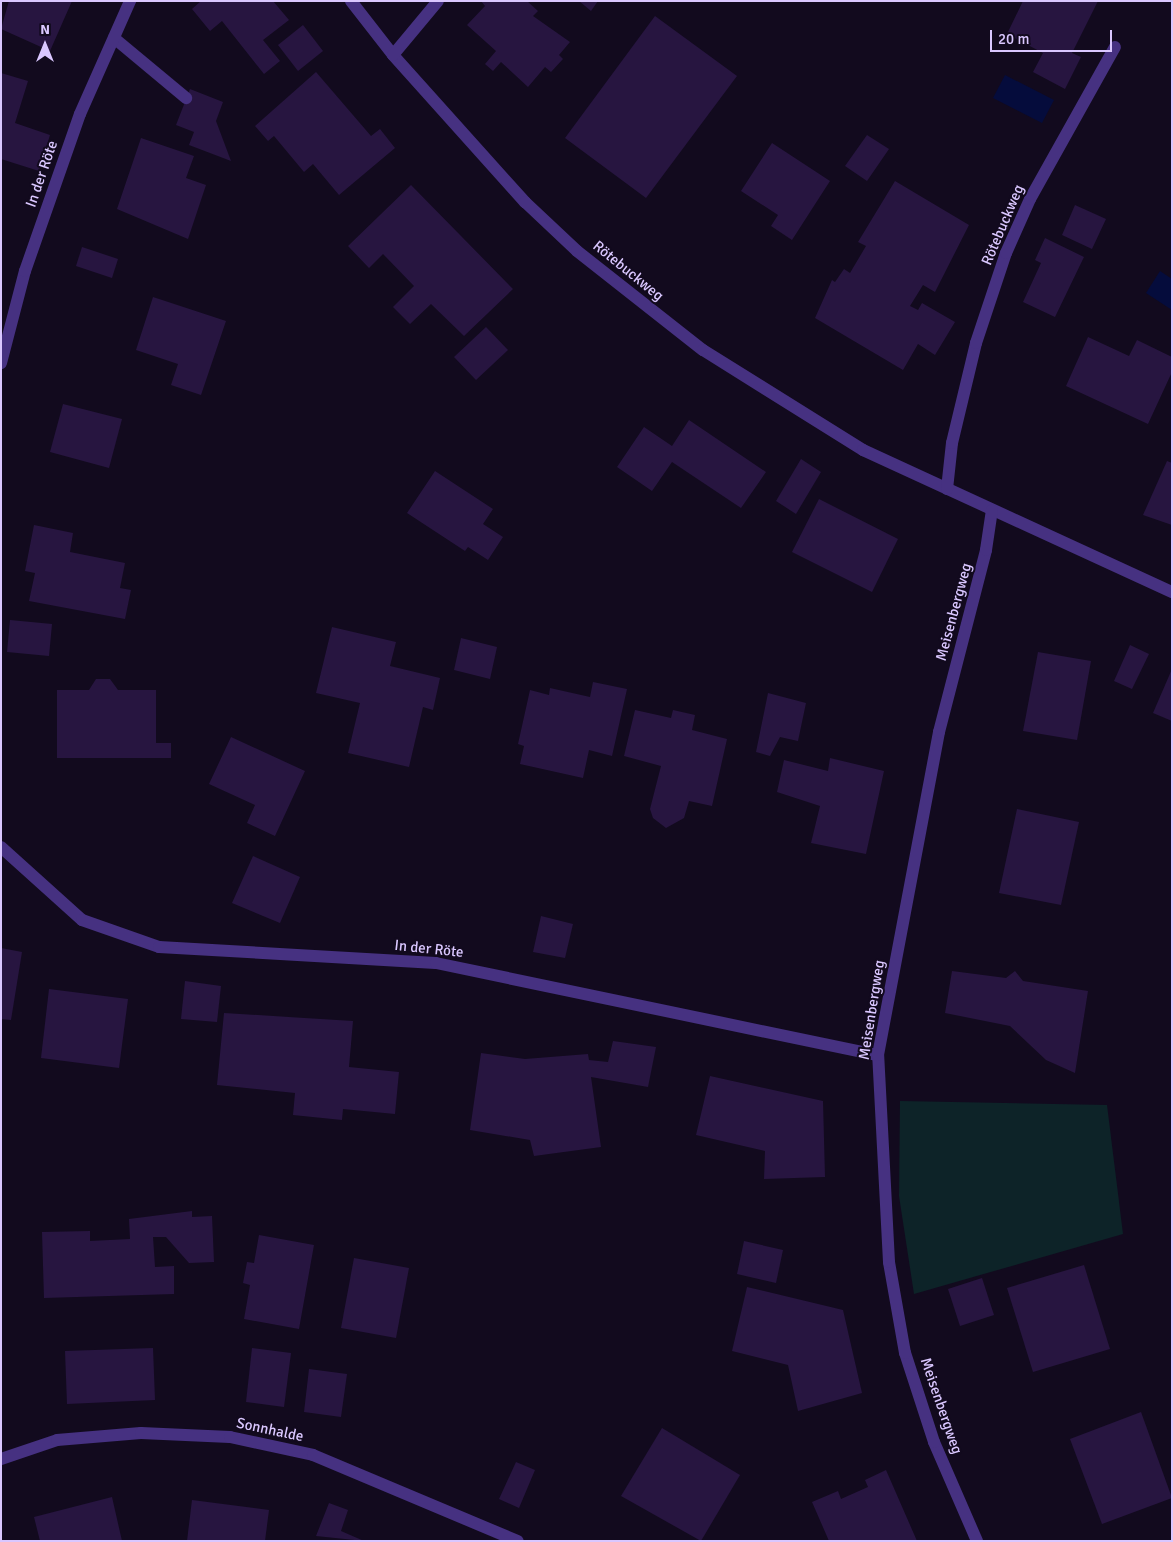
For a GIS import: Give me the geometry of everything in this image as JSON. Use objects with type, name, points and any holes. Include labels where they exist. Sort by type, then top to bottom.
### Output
[{"type":"street","name":"In der Röte","points":[[1,363],[25,271],[80,114],[130,1]]},
{"type":"street","name":"Rötebuckweg","points":[[351,1],[393,55],[525,202],[677,332],[863,450],[1172,592]]},
{"type":"street","points":[[393,55],[438,1]]},
{"type":"street","points":[[114,38],[186,98]]},
{"type":"street","name":"Rötebuckweg","points":[[947,489],[956,425],[1006,253],[1030,199],[1115,46]]},
{"type":"street","name":"Meisenbergweg","points":[[977,1541],[934,1442],[905,1353],[889,1262],[878,1055],[939,732],[986,550],[992,510]]},
{"type":"street","name":"In der Röte","points":[[1,847],[82,920],[159,948],[436,963],[878,1055]]},
{"type":"street","name":"Sonnhalde","points":[[1,1459],[57,1440],[141,1433],[230,1437],[313,1455],[518,1541]]},
{"type":"green space","points":[[900,1101],[1107,1105],[1123,1234],[914,1294],[899,1196]]},
{"type":"shaded area","points":[[1005,75],[1054,100],[1042,123],[993,98]]},
{"type":"shaded area","points":[[1160,271],[1172,279],[1172,310],[1146,293]]},
{"type":"building","points":[[9,1],[72,1],[50,51],[1,29]]},
{"type":"building","points":[[201,1],[273,1],[289,20],[263,40],[280,61],[264,74],[222,21],[210,31],[192,9]]},
{"type":"building","points":[[481,1],[527,1],[538,11],[533,16],[570,42],[559,55],[563,59],[551,72],[545,67],[528,87],[501,62],[493,71],[485,64],[496,51],[467,25],[485,6]]},
{"type":"building","points":[[579,1],[598,1],[591,11]]},
{"type":"building","points":[[1023,1],[1098,1],[1072,53],[1081,57],[1065,89],[1033,72],[1043,53],[1007,34]]},
{"type":"building","points":[[655,16],[737,76],[646,198],[565,138]]},
{"type":"building","points":[[303,25],[323,51],[298,71],[278,45]]},
{"type":"building","points":[[316,72],[371,136],[380,129],[395,148],[339,195],[313,164],[304,172],[274,136],[268,141],[255,126]]},
{"type":"building","points":[[1,73],[28,81],[15,123],[50,135],[39,171],[1,159]]},
{"type":"building","points":[[190,89],[223,102],[216,121],[231,161],[189,145],[194,132],[176,125]]},
{"type":"building","points":[[867,135],[889,149],[867,181],[845,166]]},
{"type":"building","points":[[141,138],[194,156],[186,178],[206,185],[188,239],[117,209]]},
{"type":"building","points":[[772,143],[830,181],[792,240],[771,226],[778,215],[741,191]]},
{"type":"building","points":[[895,181],[969,225],[935,292],[923,285],[910,306],[918,310],[922,303],[955,322],[935,355],[918,344],[903,370],[815,318],[832,280],[835,282],[844,269],[850,273],[866,246],[858,242]]},
{"type":"building","points":[[411,185],[513,289],[464,336],[431,304],[410,324],[393,307],[414,286],[383,254],[369,268],[348,246]]},
{"type":"building","points":[[1075,205],[1106,219],[1092,249],[1062,235]]},
{"type":"building","points":[[1045,238],[1084,257],[1055,317],[1023,302],[1041,263],[1035,260]]},
{"type":"building","points":[[82,247],[118,259],[112,278],[76,266]]},
{"type":"building","points":[[153,297],[226,321],[201,395],[171,385],[178,364],[136,350]]},
{"type":"building","points":[[486,327],[508,350],[476,380],[454,357]]},
{"type":"building","points":[[1088,337],[1129,356],[1137,340],[1172,357],[1172,372],[1148,424],[1066,386]]},
{"type":"building","points":[[63,404],[122,419],[109,468],[50,452]]},
{"type":"building","points":[[689,420],[766,472],[741,508],[672,462],[652,491],[617,467],[644,427],[672,446]]},
{"type":"building","points":[[801,459],[821,472],[796,514],[776,501]]},
{"type":"building","points":[[1167,461],[1172,463],[1172,525],[1143,515]]},
{"type":"building","points":[[435,471],[493,509],[483,524],[503,537],[488,560],[468,547],[465,551],[407,513]]},
{"type":"building","points":[[819,499],[898,539],[872,592],[792,552]]},
{"type":"building","points":[[34,525],[73,533],[70,552],[125,563],[120,588],[131,590],[125,619],[29,601],[35,573],[25,571]]},
{"type":"building","points":[[10,620],[52,624],[49,656],[7,652]]},
{"type":"building","points":[[332,627],[396,642],[390,666],[440,678],[433,710],[423,707],[409,767],[348,753],[360,703],[316,693]]},
{"type":"building","points":[[461,638],[497,647],[490,679],[454,670]]},
{"type":"building","points":[[1130,645],[1149,654],[1132,689],[1114,681]]},
{"type":"building","points":[[1038,652],[1091,661],[1077,740],[1023,731]]},
{"type":"building","points":[[1172,669],[1172,721],[1153,713]]},
{"type":"building","points":[[96,679],[110,679],[118,690],[156,690],[156,743],[171,743],[171,758],[57,758],[57,690],[89,690]]},
{"type":"building","points":[[593,682],[627,689],[612,756],[589,750],[583,778],[520,764],[524,746],[518,744],[530,690],[549,695],[550,688],[590,697]]},
{"type":"building","points":[[768,693],[806,703],[798,741],[780,737],[770,756],[756,752]]},
{"type":"building","points":[[635,710],[671,718],[673,710],[695,715],[692,730],[727,739],[712,806],[689,801],[684,818],[666,828],[653,818],[650,809],[661,766],[624,756]]},
{"type":"building","points":[[231,737],[305,771],[275,836],[247,823],[255,805],[209,784]]},
{"type":"building","points":[[830,758],[884,771],[866,854],[811,843],[820,806],[777,792],[784,760],[828,771]]},
{"type":"building","points":[[1017,809],[1079,822],[1061,905],[999,893]]},
{"type":"building","points":[[253,856],[300,877],[280,923],[232,903]]},
{"type":"building","points":[[541,916],[573,924],[565,958],[533,952]]},
{"type":"building","points":[[1,948],[22,952],[11,1020],[1,1019]]},
{"type":"building","points":[[952,971],[1006,978],[1015,971],[1023,981],[1088,991],[1075,1073],[1046,1060],[1010,1026],[945,1013]]},
{"type":"building","points":[[185,981],[221,986],[217,1022],[181,1019]]},
{"type":"building","points":[[49,989],[128,999],[119,1068],[41,1058]]},
{"type":"building","points":[[224,1013],[353,1021],[349,1067],[399,1072],[395,1114],[343,1109],[342,1120],[293,1115],[295,1093],[217,1085]]},
{"type":"building","points":[[613,1041],[656,1047],[648,1087],[591,1077],[601,1147],[534,1156],[530,1140],[470,1130],[481,1053],[525,1059],[588,1054],[589,1060],[608,1062]]},
{"type":"building","points":[[710,1076],[823,1101],[825,1177],[764,1179],[765,1151],[696,1135]]},
{"type":"building","points":[[192,1211],[192,1217],[212,1216],[214,1262],[189,1263],[166,1237],[153,1237],[155,1267],[174,1266],[174,1294],[44,1298],[42,1232],[90,1231],[90,1241],[130,1239],[129,1219]]},
{"type":"building","points":[[259,1235],[314,1245],[299,1329],[244,1319],[250,1285],[243,1283],[247,1262],[254,1263]]},
{"type":"building","points":[[744,1241],[783,1250],[776,1283],[737,1274]]},
{"type":"building","points":[[354,1258],[409,1268],[396,1338],[341,1328]]},
{"type":"building","points":[[1084,1265],[1110,1349],[1033,1372],[1007,1288]]},
{"type":"building","points":[[982,1278],[994,1315],[960,1326],[948,1289]]},
{"type":"building","points":[[747,1287],[843,1310],[862,1393],[798,1411],[788,1365],[732,1351]]},
{"type":"building","points":[[153,1348],[155,1400],[67,1404],[65,1351]]},
{"type":"building","points":[[252,1348],[291,1353],[284,1407],[246,1402]]},
{"type":"building","points":[[309,1369],[347,1374],[341,1417],[304,1412]]},
{"type":"building","points":[[1141,1412],[1172,1498],[1102,1524],[1070,1439]]},
{"type":"building","points":[[662,1428],[740,1475],[701,1541],[621,1496]]},
{"type":"building","points":[[516,1462],[535,1470],[519,1508],[499,1499]]},
{"type":"building","points":[[886,1470],[917,1541],[829,1541],[812,1502],[838,1491],[841,1499],[868,1487],[865,1480]]},
{"type":"building","points":[[112,1497],[122,1541],[40,1541],[34,1517]]},
{"type":"building","points":[[192,1500],[269,1510],[265,1541],[187,1541]]},
{"type":"building","points":[[329,1503],[348,1510],[341,1531],[364,1541],[316,1536]]}]
